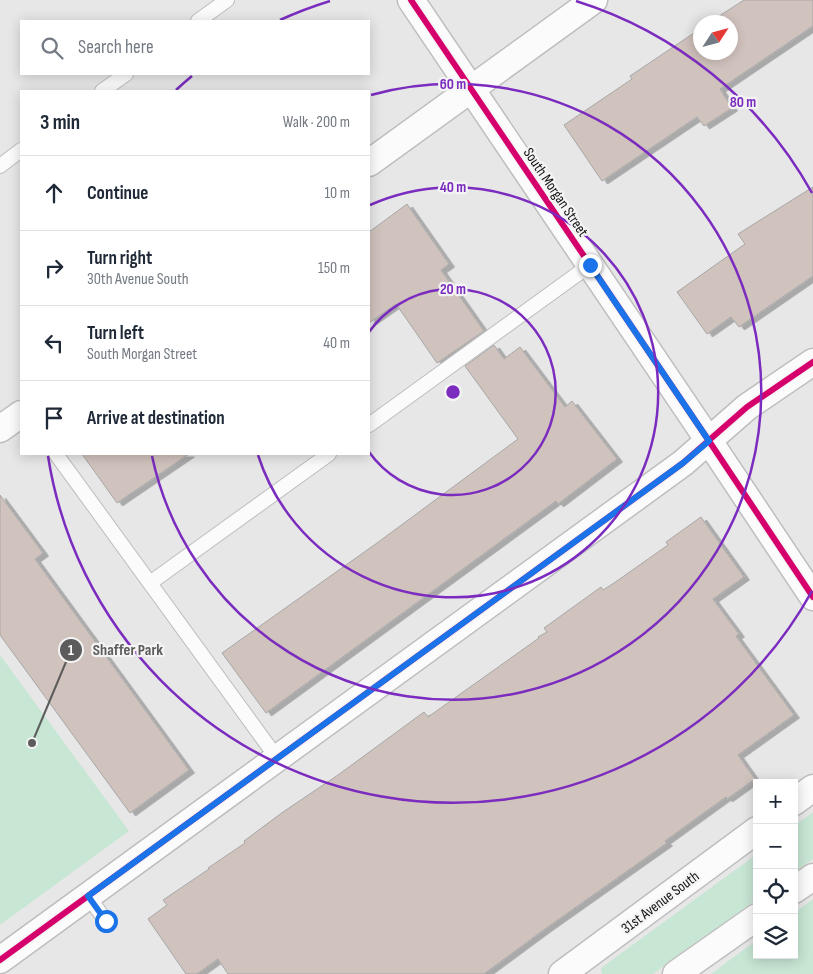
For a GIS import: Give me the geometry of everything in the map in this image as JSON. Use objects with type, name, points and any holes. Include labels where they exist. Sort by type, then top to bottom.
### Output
[{"type":"street","name":"South Morgan Street","points":[[411,0],[813,597]]},
{"type":"street","points":[[370,162],[594,0]]},
{"type":"street","points":[[0,960],[675,469],[747,407],[813,362]]},
{"type":"street","points":[[0,429],[20,415]]},
{"type":"street","points":[[798,799],[813,788]]},
{"type":"street","name":"31st Avenue South","points":[[570,972],[753,833]]},
{"type":"street","points":[[798,887],[813,877]]},
{"type":"street","points":[[676,974],[753,920]]},
{"type":"lane","points":[[199,20],[227,0]]},
{"type":"lane","points":[[103,90],[125,75]]},
{"type":"lane","points":[[0,166],[20,151]]},
{"type":"lane","points":[[370,424],[590,265]]},
{"type":"lane","points":[[57,455],[277,758]]},
{"type":"lane","points":[[150,583],[328,455]]},
{"type":"lane","points":[[88,896],[106,921]]},
{"type":"green space","points":[[0,655],[129,831],[0,925]]},
{"type":"green space","points":[[813,812],[813,859],[798,869],[798,824]]},
{"type":"green space","points":[[753,857],[753,902],[653,974],[602,974],[601,968]]},
{"type":"green space","points":[[813,899],[813,974],[711,974],[753,943],[753,959],[798,959],[798,910]]},
{"type":"building","points":[[744,0],[813,0],[813,26],[720,89],[732,108],[704,126],[697,117],[602,181],[564,125],[632,79],[630,76],[693,34],[693,60],[738,60],[738,15],[721,15]]},
{"type":"building","points":[[813,187],[813,276],[739,327],[731,317],[707,334],[677,292],[745,244],[738,234]]},
{"type":"building","points":[[407,204],[449,264],[441,270],[484,331],[437,363],[396,304],[370,322],[370,231]]},
{"type":"building","points":[[494,345],[504,359],[520,347],[565,407],[572,401],[617,459],[558,504],[556,501],[266,713],[222,653],[377,543],[518,439],[465,366]]},
{"type":"building","points":[[83,455],[188,455],[117,503]]},
{"type":"building","points":[[0,495],[43,553],[35,559],[189,770],[130,813],[0,635]]},
{"type":"building","points":[[701,517],[744,577],[713,599],[739,634],[736,636],[794,715],[738,755],[755,779],[727,799],[726,797],[665,841],[667,843],[484,974],[228,974],[218,959],[197,974],[186,974],[148,919],[167,905],[163,900],[209,869],[283,812],[338,775],[424,712],[428,717],[539,638],[547,632],[544,628],[601,587],[603,590],[668,545],[666,542]]},
{"type":"cycle path","points":[[411,0],[813,597]]},
{"type":"cycle path","points":[[0,960],[683,463],[747,407],[813,362]]},
{"type":"place","name":"Shaffer Park","points":[[32,743]]},
{"type":"route","points":[[106,921],[88,896],[683,463],[709,441],[590,265]]}]
